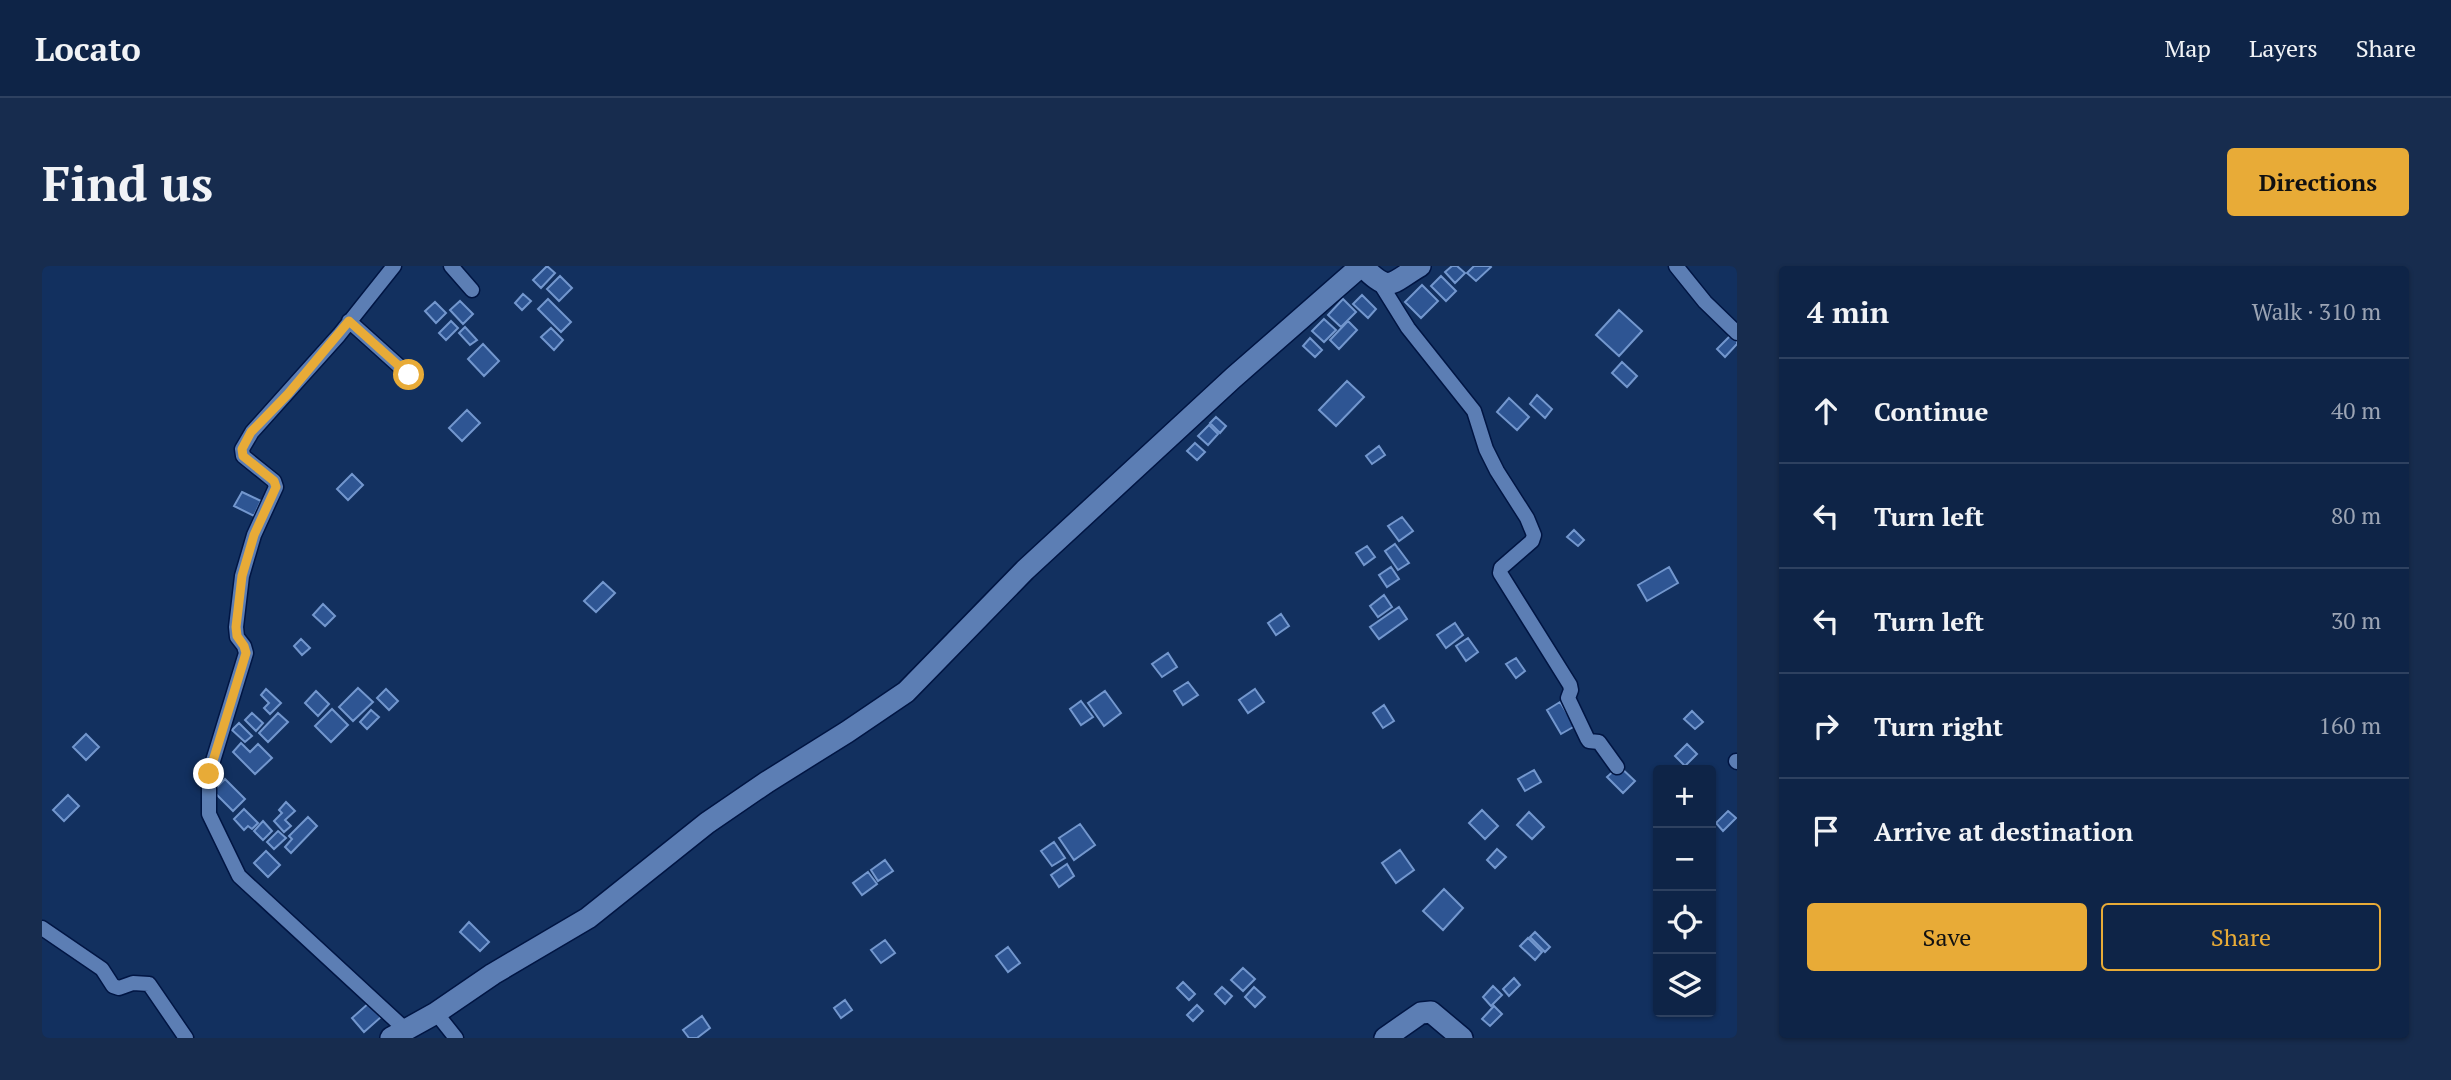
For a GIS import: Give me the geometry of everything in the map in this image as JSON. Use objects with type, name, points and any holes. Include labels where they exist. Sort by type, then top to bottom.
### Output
[{"type":"street","points":[[394,266],[288,394],[251,432],[242,449],[243,456],[274,481],[276,487],[254,535],[242,576],[236,627],[237,636],[246,653],[209,774],[209,814],[239,876],[398,1034],[588,918],[707,822],[906,692],[1025,570],[1233,378],[1362,266],[1380,283],[1408,328],[1474,411],[1486,449],[1535,535],[1532,541],[1501,568],[1500,573],[1570,685],[1567,698],[1587,738],[1589,741],[1598,742],[1616,767]]},
{"type":"street","points":[[451,266],[472,290]]},
{"type":"street","points":[[1380,283],[1391,284],[1420,266]]},
{"type":"street","points":[[1676,266],[1705,302],[1737,334]]},
{"type":"street","points":[[349,321],[409,375]]},
{"type":"street","points":[[42,928],[102,969],[113,986],[119,988],[133,983],[149,984],[186,1038]]},
{"type":"street","points":[[1385,1038],[1421,1013],[1431,1012],[1462,1038]]},
{"type":"street","points":[[436,1013],[456,1038]]},
{"type":"building","points":[[547,266],[555,273],[541,288],[533,280]]},
{"type":"building","points":[[1452,266],[1457,266],[1465,273],[1455,283],[1445,272]]},
{"type":"building","points":[[1474,266],[1491,267],[1476,281],[1467,273]]},
{"type":"building","points":[[560,276],[572,288],[559,301],[547,289]]},
{"type":"building","points":[[1441,276],[1456,291],[1446,301],[1431,286]]},
{"type":"building","points":[[1422,285],[1438,301],[1421,318],[1405,302]]},
{"type":"building","points":[[523,294],[531,301],[522,310],[515,303]]},
{"type":"building","points":[[1362,295],[1376,309],[1368,318],[1353,304]]},
{"type":"building","points":[[548,299],[571,322],[561,332],[538,309]]},
{"type":"building","points":[[1343,299],[1356,312],[1341,327],[1328,315]]},
{"type":"building","points":[[460,301],[473,314],[463,324],[450,310]]},
{"type":"building","points":[[435,302],[446,313],[436,323],[425,311]]},
{"type":"building","points":[[1619,310],[1642,331],[1619,356],[1596,335]]},
{"type":"building","points":[[1324,319],[1336,330],[1324,342],[1312,331]]},
{"type":"building","points":[[451,321],[458,328],[446,340],[439,333]]},
{"type":"building","points":[[1348,321],[1357,330],[1339,349],[1330,340]]},
{"type":"building","points":[[465,327],[477,340],[470,345],[459,333]]},
{"type":"building","points":[[551,328],[563,340],[554,350],[541,337]]},
{"type":"building","points":[[1732,334],[1737,339],[1737,344],[1725,357],[1717,349]]},
{"type":"building","points":[[1310,338],[1322,350],[1315,357],[1303,346]]},
{"type":"building","points":[[483,344],[499,361],[484,376],[468,359]]},
{"type":"building","points":[[1622,362],[1637,376],[1627,387],[1612,373]]},
{"type":"building","points":[[1347,381],[1364,397],[1336,426],[1319,410]]},
{"type":"building","points":[[1537,395],[1552,409],[1545,418],[1530,404]]},
{"type":"building","points":[[1509,398],[1529,417],[1517,430],[1497,412]]},
{"type":"building","points":[[467,410],[480,423],[462,441],[449,428]]},
{"type":"building","points":[[1216,417],[1226,426],[1220,433],[1210,423]]},
{"type":"building","points":[[1209,425],[1218,434],[1208,445],[1198,436]]},
{"type":"building","points":[[1195,443],[1205,452],[1197,460],[1187,451]]},
{"type":"building","points":[[1379,446],[1385,455],[1372,464],[1366,456]]},
{"type":"building","points":[[352,474],[363,485],[348,500],[337,489]]},
{"type":"building","points":[[242,492],[261,501],[254,516],[234,506]]},
{"type":"building","points":[[1402,517],[1413,531],[1399,541],[1388,526]]},
{"type":"building","points":[[1574,530],[1584,540],[1578,546],[1567,537]]},
{"type":"building","points":[[1395,544],[1409,563],[1398,570],[1385,551]]},
{"type":"building","points":[[1367,546],[1375,557],[1364,565],[1356,553]]},
{"type":"building","points":[[1391,567],[1399,579],[1387,587],[1379,575]]},
{"type":"building","points":[[1669,567],[1678,583],[1647,601],[1638,585]]},
{"type":"building","points":[[603,582],[615,593],[596,612],[584,601]]},
{"type":"building","points":[[1384,595],[1392,607],[1378,617],[1370,606]]},
{"type":"building","points":[[323,604],[335,616],[325,626],[313,615]]},
{"type":"building","points":[[1399,607],[1407,619],[1379,639],[1370,627]]},
{"type":"building","points":[[1281,614],[1289,626],[1276,635],[1268,623]]},
{"type":"building","points":[[1455,623],[1463,635],[1446,648],[1437,635]]},
{"type":"building","points":[[1468,638],[1478,652],[1466,661],[1456,646]]},
{"type":"building","points":[[301,639],[310,648],[302,655],[294,646]]},
{"type":"building","points":[[1168,653],[1177,667],[1162,677],[1152,664]]},
{"type":"building","points":[[1516,658],[1525,671],[1516,678],[1506,664]]},
{"type":"building","points":[[1188,682],[1198,695],[1183,705],[1174,691]]},
{"type":"building","points":[[358,688],[373,702],[353,721],[339,707]]},
{"type":"building","points":[[266,689],[281,703],[270,714],[264,708],[269,703],[261,695]]},
{"type":"building","points":[[386,689],[398,701],[389,710],[377,698]]},
{"type":"building","points":[[1255,689],[1264,702],[1248,713],[1239,700]]},
{"type":"building","points":[[316,691],[329,704],[318,716],[305,703]]},
{"type":"building","points":[[1105,691],[1121,713],[1104,726],[1088,703]]},
{"type":"building","points":[[1081,701],[1093,717],[1081,725],[1070,709]]},
{"type":"building","points":[[1560,702],[1575,726],[1561,734],[1547,710]]},
{"type":"building","points":[[1384,705],[1394,721],[1383,728],[1373,713]]},
{"type":"building","points":[[332,709],[348,725],[331,742],[315,726]]},
{"type":"building","points":[[371,710],[379,717],[367,729],[360,722]]},
{"type":"building","points":[[1692,711],[1703,722],[1695,729],[1684,719]]},
{"type":"building","points":[[252,713],[263,723],[256,731],[245,720]]},
{"type":"building","points":[[278,713],[288,722],[268,742],[259,733]]},
{"type":"building","points":[[239,723],[252,736],[245,742],[232,730]]},
{"type":"building","points":[[86,734],[99,747],[86,760],[73,747]]},
{"type":"building","points":[[241,743],[250,752],[258,744],[272,758],[255,774],[233,752]]},
{"type":"building","points":[[1687,744],[1697,754],[1686,765],[1675,756]]},
{"type":"building","points":[[1619,766],[1635,781],[1623,793],[1607,777]]},
{"type":"building","points":[[1534,770],[1541,782],[1525,791],[1518,779]]},
{"type":"building","points":[[225,779],[245,799],[233,811],[213,791]]},
{"type":"building","points":[[68,795],[79,806],[64,821],[53,810]]},
{"type":"building","points":[[286,802],[295,811],[285,820],[291,826],[284,832],[274,821],[282,813],[279,810]]},
{"type":"building","points":[[244,809],[258,823],[252,829],[248,826],[244,830],[234,819]]},
{"type":"building","points":[[1482,810],[1498,826],[1485,839],[1469,823]]},
{"type":"building","points":[[1728,811],[1736,818],[1723,831],[1716,823]]},
{"type":"building","points":[[1529,812],[1544,827],[1532,839],[1517,825]]},
{"type":"building","points":[[308,817],[317,826],[291,853],[285,847],[292,839],[289,836]]},
{"type":"building","points":[[263,821],[272,831],[263,840],[254,831]]},
{"type":"building","points":[[1080,824],[1095,845],[1074,860],[1059,838]]},
{"type":"building","points":[[278,831],[286,838],[274,849],[267,842]]},
{"type":"building","points":[[1054,842],[1065,858],[1052,866],[1041,851]]},
{"type":"building","points":[[1497,849],[1506,857],[1495,868],[1487,860]]},
{"type":"building","points":[[1400,850],[1414,870],[1396,883],[1382,863]]},
{"type":"building","points":[[266,851],[280,865],[268,877],[254,863]]},
{"type":"building","points":[[885,860],[893,871],[878,881],[871,870]]},
{"type":"building","points":[[1067,864],[1074,876],[1059,887],[1051,875]]},
{"type":"building","points":[[868,872],[877,884],[862,895],[853,883]]},
{"type":"building","points":[[1444,889],[1463,908],[1443,930],[1423,911]]},
{"type":"building","points":[[469,922],[489,942],[480,951],[460,932]]},
{"type":"building","points":[[1535,932],[1550,947],[1545,952],[1530,937]]},
{"type":"building","points":[[1528,938],[1542,952],[1535,960],[1520,946]]},
{"type":"building","points":[[885,940],[895,953],[881,963],[871,950]]},
{"type":"building","points":[[1008,947],[1020,963],[1008,972],[996,956]]},
{"type":"building","points":[[1243,968],[1255,979],[1243,991],[1231,980]]},
{"type":"building","points":[[1514,978],[1520,985],[1509,996],[1503,989]]},
{"type":"building","points":[[1183,982],[1195,994],[1189,1000],[1177,988]]},
{"type":"building","points":[[1493,986],[1502,995],[1491,1006],[1483,997]]},
{"type":"building","points":[[1222,987],[1232,996],[1225,1004],[1215,994]]},
{"type":"building","points":[[1254,987],[1265,997],[1255,1007],[1245,997]]},
{"type":"building","points":[[845,1000],[852,1010],[841,1018],[834,1008]]},
{"type":"building","points":[[369,1003],[381,1017],[364,1032],[352,1018]]},
{"type":"building","points":[[1197,1005],[1203,1011],[1193,1021],[1187,1015]]},
{"type":"building","points":[[1494,1006],[1502,1014],[1490,1026],[1482,1019]]},
{"type":"building","points":[[702,1016],[710,1028],[697,1038],[689,1038],[683,1030]]},
{"type":"route","points":[[209,774],[246,653],[237,636],[236,627],[242,576],[254,535],[276,487],[266,473],[243,456],[244,443],[340,335],[349,321],[409,375]]}]
